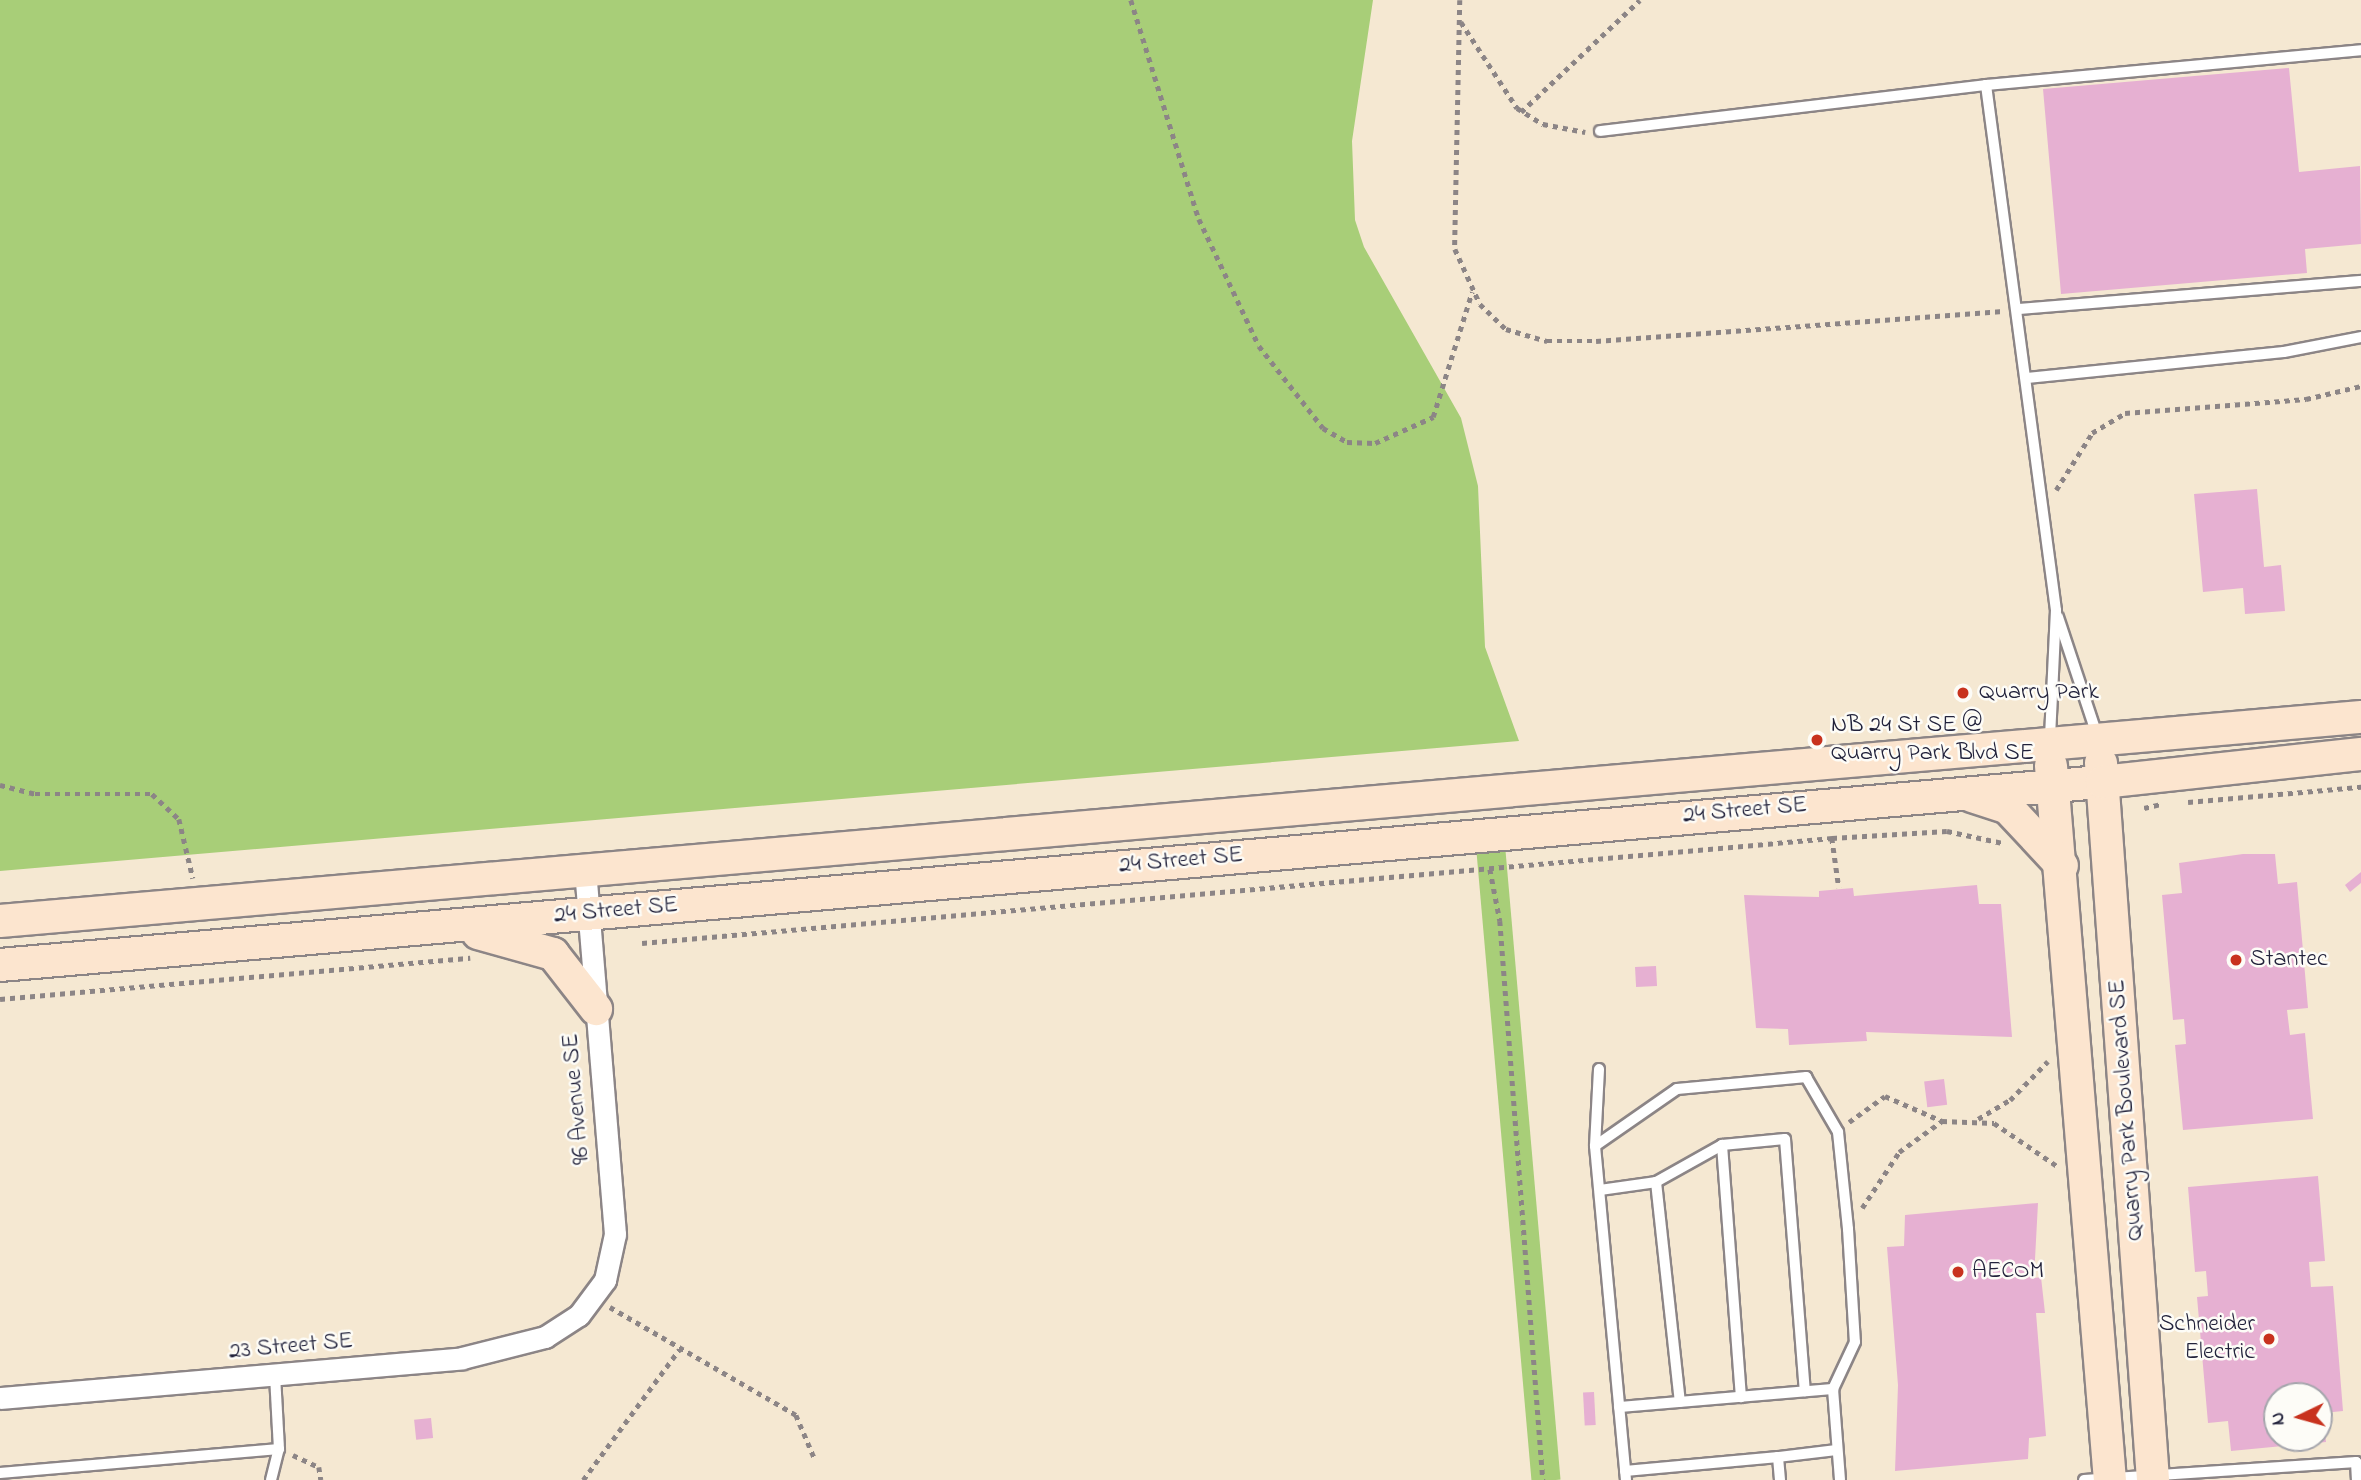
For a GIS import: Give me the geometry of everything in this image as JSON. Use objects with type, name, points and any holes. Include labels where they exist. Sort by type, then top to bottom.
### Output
[{"type":"main road","name":"24 Street SE","points":[[0,921],[584,868],[2049,746],[2361,717]]},
{"type":"main road","name":"Quarry Park Boulevard SE","points":[[2099,740],[2153,1478]]},
{"type":"main road","name":"Quarry Park Boulevard SE","points":[[2049,746],[2062,866],[2101,1479]]},
{"type":"main road","name":"24 Street SE","points":[[0,965],[2102,782],[2361,754]]},
{"type":"main road","points":[[1966,793],[2008,808],[2062,866]]},
{"type":"main road","points":[[432,927],[491,935],[553,954],[596,1009]]},
{"type":"street","name":"96 Avenue SE","points":[[579,1315],[595,1297],[612,1262],[615,1234],[584,868]]},
{"type":"street","name":"23 Street SE","points":[[0,1398],[497,1351],[545,1338],[579,1315]]},
{"type":"lane","points":[[1600,131],[1986,85],[2361,50]]},
{"type":"lane","points":[[1986,85],[2018,309],[2056,610],[2049,746]]},
{"type":"lane","points":[[2018,309],[2361,281]]},
{"type":"lane","points":[[2027,378],[2270,354],[2361,337]]},
{"type":"lane","points":[[2056,610],[2099,740]]},
{"type":"lane","points":[[1599,1069],[1595,1146],[1626,1476],[1836,1450]]},
{"type":"lane","points":[[1595,1146],[1677,1089],[1806,1077],[1838,1132],[1848,1230],[1855,1342],[1833,1389],[1840,1480]]},
{"type":"lane","points":[[1600,1190],[1656,1182],[1722,1145],[1785,1139],[1805,1391]]},
{"type":"lane","points":[[1722,1145],[1741,1397]]},
{"type":"lane","points":[[1656,1182],[1680,1402]]},
{"type":"lane","points":[[271,1480],[279,1449],[275,1374]]},
{"type":"lane","points":[[1619,1408],[1833,1389]]},
{"type":"lane","points":[[0,1473],[279,1449]]},
{"type":"lane","points":[[1778,1457],[1780,1480]]},
{"type":"lane","points":[[2101,1479],[2153,1478],[2356,1462],[2357,1480]]},
{"type":"path","points":[[1131,0],[1199,219],[1259,346],[1323,428],[1347,442],[1375,443],[1433,417],[1473,291]]},
{"type":"path","points":[[1460,0],[1452,223],[1473,291],[1495,322],[1547,341],[1806,330],[2018,309]]},
{"type":"path","points":[[1521,112],[1640,0]]},
{"type":"path","points":[[1460,20],[1521,112],[1556,128],[1600,131]]},
{"type":"path","points":[[2044,512],[2086,439],[2125,413],[2306,399],[2361,386]]},
{"type":"path","points":[[0,785],[35,794],[152,794],[179,819],[195,903]]},
{"type":"path","points":[[2179,803],[2361,786]]},
{"type":"path","points":[[2144,808],[2165,804]]},
{"type":"path","points":[[642,943],[1832,838],[1947,831],[2004,844]]},
{"type":"path","points":[[1832,838],[1839,888]]},
{"type":"path","points":[[1490,869],[1500,921],[1543,1480]]},
{"type":"path","points":[[0,999],[475,958]]},
{"type":"path","points":[[1977,1119],[2010,1100],[2048,1061]]},
{"type":"path","points":[[1838,1132],[1885,1096],[1942,1121],[1977,1119],[2010,1130],[2058,1167]]},
{"type":"path","points":[[1848,1230],[1899,1152],[1942,1121]]},
{"type":"path","points":[[595,1297],[679,1350],[796,1415],[814,1457]]},
{"type":"path","points":[[583,1480],[679,1350]]},
{"type":"path","points":[[279,1449],[319,1468],[320,1480]]},
{"type":"green space","points":[[0,0],[1373,0],[1352,141],[1355,220],[1364,247],[1461,418],[1478,486],[1485,647],[1519,741],[0,871]]},
{"type":"green space","points":[[1505,845],[1561,1480],[1531,1480],[1476,848]]},
{"type":"building","points":[[2289,68],[2299,172],[2360,166],[2361,244],[2305,249],[2307,273],[2061,294],[2043,89]]},
{"type":"building","points":[[2257,489],[2264,567],[2281,565],[2285,611],[2245,614],[2243,588],[2203,592],[2194,494]]},
{"type":"building","name":"Stantec","points":[[2243,854],[2275,854],[2278,884],[2297,882],[2308,1008],[2287,1010],[2290,1035],[2305,1033],[2313,1119],[2183,1130],[2175,1045],[2186,1044],[2184,1019],[2173,1020],[2162,895],[2182,893],[2179,863]]},
{"type":"building","points":[[2361,872],[2361,883],[2350,892],[2345,885]]},
{"type":"building","points":[[1977,885],[1979,904],[2001,904],[2012,1037],[1866,1032],[1867,1041],[1789,1045],[1788,1029],[1756,1028],[1744,895],[1819,897],[1819,891],[1853,888],[1854,896]]},
{"type":"building","points":[[1656,966],[1657,986],[1636,987],[1635,967]]},
{"type":"building","points":[[1944,1079],[1947,1105],[1927,1107],[1924,1081]]},
{"type":"building","name":"Schneider Electric","points":[[2318,1176],[2325,1261],[2309,1262],[2311,1287],[2333,1286],[2343,1411],[2333,1412],[2333,1382],[2263,1382],[2263,1448],[2231,1451],[2228,1421],[2208,1423],[2197,1297],[2208,1296],[2206,1271],[2195,1272],[2188,1187]]},
{"type":"building","points":[[2038,1203],[2034,1278],[2041,1277],[2045,1313],[2036,1313],[2046,1436],[2029,1438],[2028,1459],[1895,1471],[1898,1385],[1887,1247],[1904,1246],[1905,1215]]},
{"type":"building","points":[[1594,1392],[1596,1425],[1585,1426],[1583,1393]]},
{"type":"building","points":[[431,1418],[433,1438],[416,1440],[414,1420]]},
{"type":"place","name":"Quarry Park","points":[[1963,693]]},
{"type":"place","name":"NB 24 St SE @ Quarry Park Blvd SE","points":[[1817,740]]},
{"type":"place","name":"Stantec","points":[[2236,960]]},
{"type":"place","name":"AECOM","points":[[1958,1272]]},
{"type":"place","name":"Schneider Electric","points":[[2269,1339]]}]
